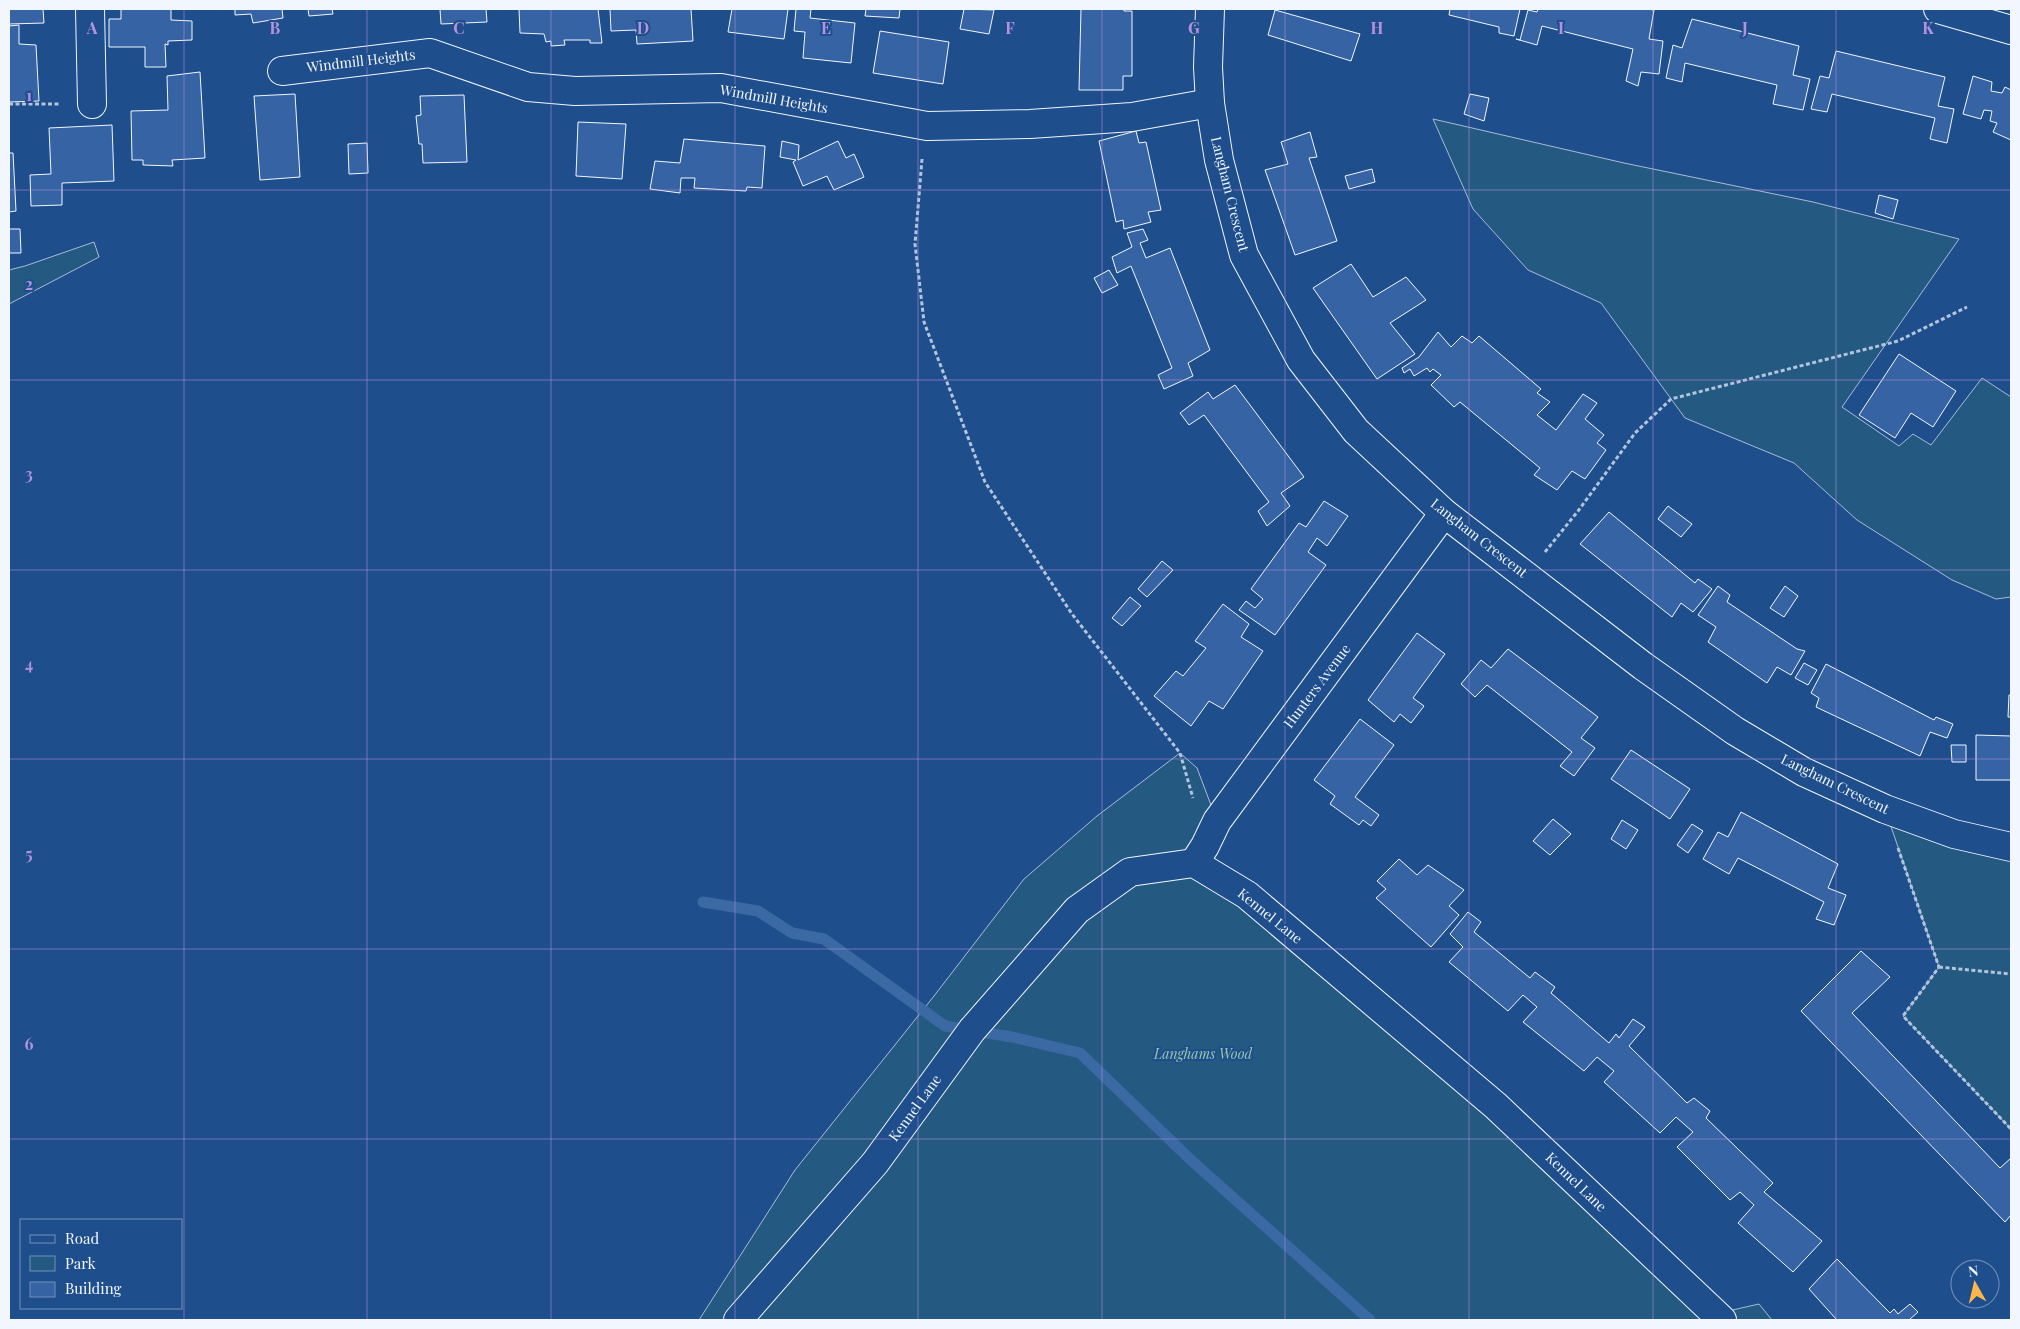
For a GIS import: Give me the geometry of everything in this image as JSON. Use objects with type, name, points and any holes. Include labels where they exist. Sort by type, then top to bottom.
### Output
[{"type":"street","points":[[90,9],[92,104]]},
{"type":"street","name":"Langham Crescent","points":[[1210,9],[1208,67],[1210,103],[1219,160],[1244,255],[1301,360],[1356,431],[1444,513],[1643,666],[1735,731],[1804,772],[1885,809],[1954,834],[2011,847]]},
{"type":"street","points":[[1938,9],[2011,30]]},
{"type":"street","name":"Windmill Heights","points":[[282,71],[430,53],[528,87],[575,92],[721,88],[926,126],[1030,124],[1132,117],[1210,103]]},
{"type":"street","name":"Hunters Avenue","points":[[1200,854],[1216,821],[1444,513]]},
{"type":"street","name":"Kennel Lane","points":[[738,1320],[874,1163],[972,1030],[1077,910],[1130,872],[1200,854],[1496,1106],[1722,1320]]},
{"type":"path","points":[[9,104],[92,104]]},
{"type":"path","points":[[926,126],[920,172],[915,244],[924,322],[985,482],[1072,614],[1180,753],[1200,854]]},
{"type":"path","points":[[1526,575],[1578,511],[1635,433],[1671,400],[1898,341],[1967,307]]},
{"type":"path","points":[[1885,809],[1939,967]]},
{"type":"path","points":[[1939,967],[2011,974]]},
{"type":"path","points":[[1939,967],[1903,1016],[2011,1127]]},
{"type":"green space","points":[[1433,119],[1624,163],[1813,202],[1959,239],[1842,407],[1899,446],[1913,434],[1931,445],[1982,378],[2011,397],[2011,597],[1996,599],[1952,580],[1857,520],[1794,463],[1685,418],[1601,303],[1528,270],[1473,209]]},
{"type":"green space","points":[[94,242],[99,257],[9,304],[9,270]]},
{"type":"green space","name":"Langhams Wood","points":[[1180,753],[1197,768],[1217,821],[1194,862],[1247,895],[1715,1314],[1759,1304],[1772,1320],[699,1320],[795,1170],[934,996],[1024,879],[1097,816]]},
{"type":"green space","points":[[1885,809],[2011,847],[2010,1128],[1903,1016],[1939,967]]},
{"type":"building","points":[[9,9],[43,9],[44,23],[9,24]]},
{"type":"building","points":[[121,9],[171,9],[171,20],[192,21],[192,40],[168,41],[168,45],[165,44],[166,67],[145,67],[145,47],[109,47],[109,19],[121,19]]},
{"type":"building","points":[[235,9],[282,9],[283,18],[253,23],[251,14],[235,15]]},
{"type":"building","points":[[308,9],[332,9],[333,14],[309,16]]},
{"type":"building","points":[[440,9],[486,9],[487,22],[441,24]]},
{"type":"building","points":[[519,9],[598,9],[602,43],[590,43],[590,40],[564,40],[565,45],[551,46],[551,41],[546,42],[544,34],[520,33]]},
{"type":"building","points":[[610,9],[691,9],[693,41],[637,44],[636,30],[611,31]]},
{"type":"building","points":[[732,9],[788,9],[784,39],[728,32]]},
{"type":"building","points":[[796,9],[811,9],[810,18],[855,23],[851,63],[803,58],[805,32],[794,31]]},
{"type":"building","points":[[866,9],[900,9],[899,18],[865,16]]},
{"type":"building","points":[[964,9],[994,10],[989,34],[960,29]]},
{"type":"building","points":[[1081,9],[1124,9],[1124,11],[1132,11],[1132,76],[1123,76],[1123,90],[1079,90]]},
{"type":"building","points":[[1450,9],[1520,9],[1514,36],[1499,33],[1499,27],[1449,15]]},
{"type":"building","points":[[1538,9],[1654,10],[1649,39],[1663,41],[1659,74],[1641,72],[1638,86],[1626,81],[1633,49],[1542,26],[1537,45],[1516,39],[1520,40],[1528,10],[1537,12]]},
{"type":"building","points":[[1275,10],[1360,34],[1351,61],[1268,35]]},
{"type":"building","points":[[1692,19],[1799,46],[1793,75],[1810,79],[1803,110],[1773,104],[1777,85],[1685,63],[1682,82],[1666,78],[1673,45],[1682,48]]},
{"type":"building","points":[[19,25],[19,44],[36,45],[39,101],[9,102],[9,26]]},
{"type":"building","points":[[880,31],[949,42],[943,84],[873,73]]},
{"type":"building","points":[[1836,51],[1945,77],[1938,106],[1954,109],[1947,143],[1930,139],[1935,118],[1832,94],[1827,112],[1811,109],[1820,76],[1829,78]]},
{"type":"building","points":[[200,72],[205,158],[172,160],[173,166],[143,165],[143,160],[132,160],[131,111],[168,110],[167,76]]},
{"type":"building","points":[[1973,76],[1992,82],[1991,91],[2002,93],[2005,87],[2011,90],[2011,140],[1993,132],[1997,123],[1990,121],[1992,111],[1984,110],[1981,119],[1963,114]]},
{"type":"building","points":[[295,94],[300,177],[260,180],[254,96]]},
{"type":"building","points":[[1470,94],[1489,98],[1484,121],[1464,114]]},
{"type":"building","points":[[464,95],[467,162],[423,163],[422,144],[419,144],[416,116],[421,115],[420,96]]},
{"type":"building","points":[[578,122],[626,124],[622,179],[576,176]]},
{"type":"building","points":[[112,125],[114,181],[62,183],[62,205],[31,206],[30,175],[51,174],[49,128]]},
{"type":"building","points":[[1136,131],[1139,143],[1146,142],[1161,210],[1148,212],[1151,222],[1124,229],[1123,220],[1116,222],[1099,141]]},
{"type":"building","points":[[1310,132],[1317,157],[1309,158],[1337,241],[1295,255],[1265,170],[1288,164],[1281,142]]},
{"type":"building","points":[[684,139],[765,146],[762,188],[747,187],[746,191],[694,188],[695,178],[681,178],[680,193],[650,189],[655,161],[680,163]]},
{"type":"building","points":[[782,141],[799,145],[798,160],[838,141],[846,158],[854,154],[864,177],[834,190],[827,176],[803,186],[793,162],[796,160],[780,157]]},
{"type":"building","points":[[367,143],[368,173],[349,174],[348,144]]},
{"type":"building","points":[[9,153],[13,153],[16,211],[9,212]]},
{"type":"building","points":[[1372,169],[1375,182],[1349,189],[1345,176]]},
{"type":"building","points":[[1879,195],[1898,200],[1893,219],[1875,213]]},
{"type":"building","points":[[9,229],[20,229],[21,253],[9,253]]},
{"type":"building","points":[[1143,229],[1148,240],[1140,243],[1146,258],[1170,248],[1210,350],[1188,363],[1193,376],[1164,389],[1158,375],[1172,368],[1131,266],[1117,273],[1112,257],[1132,247],[1127,233]]},
{"type":"building","points":[[1351,264],[1373,297],[1406,277],[1426,300],[1390,323],[1415,354],[1377,379],[1313,288]]},
{"type":"building","points":[[1109,270],[1118,285],[1102,293],[1094,278]]},
{"type":"building","points":[[1438,332],[1451,347],[1462,336],[1472,343],[1479,336],[1541,389],[1537,393],[1550,402],[1537,415],[1556,430],[1583,394],[1597,403],[1585,419],[1604,435],[1597,443],[1606,450],[1585,479],[1572,471],[1557,490],[1534,475],[1540,468],[1460,402],[1454,407],[1431,385],[1441,375],[1433,369],[1430,372],[1427,368],[1414,376],[1410,369],[1404,373],[1402,368],[1419,357]]},
{"type":"building","points":[[1899,354],[1956,391],[1933,427],[1911,413],[1895,438],[1859,415]]},
{"type":"building","points":[[1235,385],[1304,477],[1281,493],[1290,506],[1267,526],[1258,511],[1269,502],[1204,415],[1189,425],[1180,413],[1208,392],[1213,399]]},
{"type":"building","points":[[1324,501],[1348,516],[1327,546],[1317,538],[1308,552],[1326,565],[1275,635],[1239,610],[1246,601],[1255,608],[1263,599],[1251,589],[1299,523],[1306,527]]},
{"type":"building","points":[[1668,506],[1692,524],[1681,537],[1658,519]]},
{"type":"building","points":[[1609,512],[1695,583],[1698,579],[1712,589],[1693,612],[1681,603],[1672,617],[1580,544]]},
{"type":"building","points":[[1162,561],[1173,570],[1147,597],[1138,589]]},
{"type":"building","points":[[1718,586],[1730,595],[1727,602],[1797,649],[1805,651],[1791,675],[1777,667],[1767,683],[1708,642],[1716,627],[1698,615]]},
{"type":"building","points":[[1785,586],[1798,596],[1784,617],[1770,608]]},
{"type":"building","points":[[1130,597],[1141,606],[1122,626],[1112,618]]},
{"type":"building","points":[[1223,604],[1249,624],[1241,637],[1263,651],[1223,709],[1209,701],[1191,726],[1154,696],[1176,671],[1183,676],[1206,648],[1195,641]]},
{"type":"building","points":[[1417,633],[1445,654],[1413,698],[1424,706],[1411,723],[1400,714],[1394,722],[1368,700]]},
{"type":"building","points":[[1508,649],[1598,717],[1581,738],[1595,748],[1574,776],[1560,766],[1572,752],[1487,685],[1475,697],[1461,684],[1481,660],[1491,668]]},
{"type":"building","points":[[1804,663],[1817,670],[1808,685],[1795,678]]},
{"type":"building","points":[[1826,664],[1934,720],[1936,717],[1953,724],[1947,738],[1930,732],[1920,756],[1816,707],[1819,698],[1811,693]]},
{"type":"building","points":[[2009,695],[2011,695],[2011,717],[2008,717]]},
{"type":"building","points":[[1360,719],[1394,745],[1355,797],[1379,815],[1371,826],[1363,820],[1359,825],[1330,804],[1335,796],[1314,780]]},
{"type":"building","points":[[1976,735],[2011,736],[2011,780],[1976,780]]},
{"type":"building","points":[[1951,745],[1966,745],[1966,762],[1952,762]]},
{"type":"building","points":[[1631,750],[1690,789],[1670,819],[1611,779]]},
{"type":"building","points":[[1741,812],[1838,864],[1828,888],[1846,895],[1834,925],[1816,919],[1824,902],[1738,858],[1729,874],[1703,859],[1718,832],[1728,837]]},
{"type":"building","points":[[1553,819],[1571,834],[1550,855],[1533,841]]},
{"type":"building","points":[[1622,820],[1638,830],[1626,849],[1611,839]]},
{"type":"building","points":[[1692,824],[1703,831],[1688,853],[1677,845]]},
{"type":"building","points":[[1399,859],[1417,875],[1428,865],[1464,890],[1449,906],[1459,915],[1431,947],[1376,898],[1386,889],[1377,881]]},
{"type":"building","points":[[1468,912],[1481,922],[1474,932],[1530,978],[1535,972],[1555,987],[1551,993],[1609,1043],[1616,1034],[1619,1038],[1633,1019],[1645,1027],[1629,1046],[1687,1103],[1694,1098],[1710,1111],[1706,1118],[1773,1183],[1764,1192],[1822,1241],[1793,1272],[1738,1223],[1754,1205],[1740,1192],[1730,1200],[1677,1147],[1693,1132],[1676,1117],[1660,1133],[1604,1082],[1614,1071],[1597,1057],[1584,1071],[1523,1022],[1537,1007],[1523,995],[1508,1011],[1449,962],[1463,947],[1450,934]]},
{"type":"building","points":[[1861,951],[1890,977],[1852,1013],[2000,1168],[2011,1158],[2011,1215],[2005,1222],[1801,1011]]},
{"type":"building","points":[[1837,1259],[1890,1313],[1894,1309],[1898,1314],[1910,1304],[1918,1312],[1909,1320],[1837,1320],[1809,1289]]},
{"type":"waterway","points":[[703,902],[758,911],[792,933],[824,939],[945,1026],[1012,1037],[1080,1053],[1192,1161],[1370,1320]]}]
